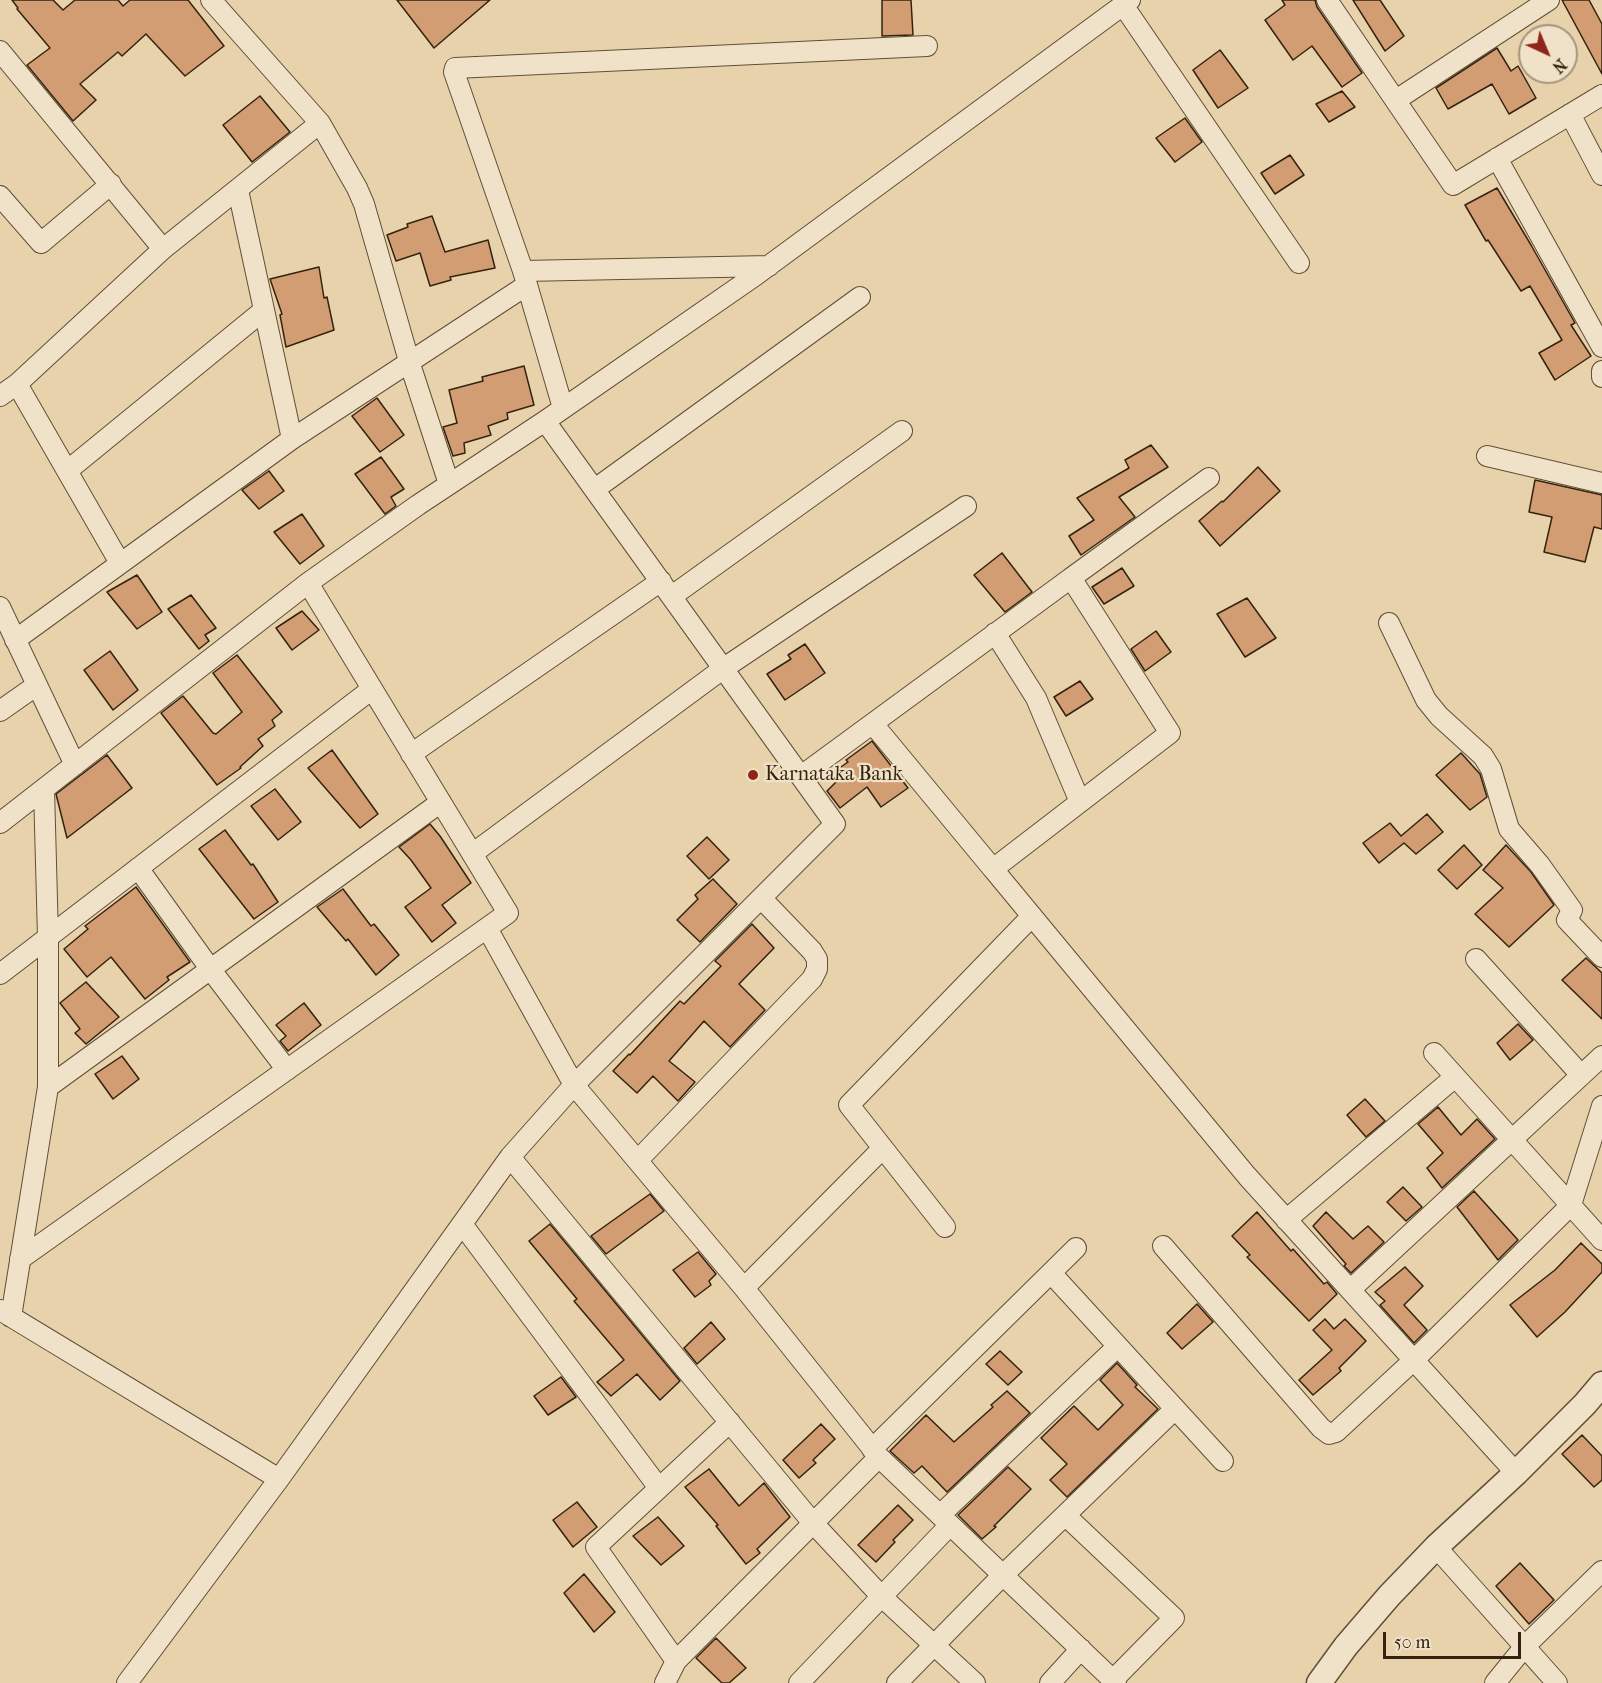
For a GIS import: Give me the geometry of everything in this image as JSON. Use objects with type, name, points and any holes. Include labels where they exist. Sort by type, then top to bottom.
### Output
[{"type":"street","points":[[211,0],[320,123],[348,171],[364,204],[409,361],[448,484]]},
{"type":"street","points":[[1327,0],[1453,185],[1602,95]]},
{"type":"street","points":[[1395,100],[1549,0]]},
{"type":"street","points":[[0,822],[308,583],[448,484],[545,421],[769,266],[1127,3],[1299,263]]},
{"type":"street","points":[[563,408],[525,278],[454,72],[455,68],[927,46]]},
{"type":"street","points":[[0,51],[164,249]]},
{"type":"street","points":[[1570,114],[1602,175]]},
{"type":"street","points":[[120,563],[67,471],[6,388],[164,249],[320,123]]},
{"type":"street","points":[[1497,158],[1602,347]]},
{"type":"street","points":[[0,196],[41,243],[111,184]]},
{"type":"street","points":[[238,189],[292,439]]},
{"type":"street","points":[[15,640],[292,439],[409,361],[525,278],[769,266]]},
{"type":"street","points":[[595,489],[860,297]]},
{"type":"street","points":[[67,471],[264,310]]},
{"type":"street","points":[[1602,371],[1602,377]]},
{"type":"street","points":[[127,1683],[279,1479],[510,1157],[574,1085],[835,824],[545,421]]},
{"type":"street","points":[[411,754],[666,589],[902,431]]},
{"type":"street","points":[[1487,456],[1602,483]]},
{"type":"street","points":[[801,776],[1209,478]]},
{"type":"street","points":[[472,854],[724,668],[966,506]]},
{"type":"street","points":[[993,869],[1170,733],[1071,578]]},
{"type":"street","points":[[20,1259],[508,913],[308,583]]},
{"type":"street","points":[[0,607],[75,765]]},
{"type":"street","points":[[1389,623],[1426,700],[1483,756],[1491,769],[1509,830],[1540,865],[1572,910],[1567,920],[1602,957]]},
{"type":"street","points":[[995,633],[1036,698],[1080,802]]},
{"type":"street","points":[[0,711],[37,685]]},
{"type":"street","points":[[0,974],[372,689]]},
{"type":"street","points":[[873,724],[1247,1176],[1516,1473]]},
{"type":"street","points":[[44,789],[48,937],[48,1087],[20,1259],[5,1313],[279,1479]]},
{"type":"street","points":[[48,1087],[441,802]]},
{"type":"street","points":[[138,868],[211,970],[287,1070]]},
{"type":"street","points":[[638,1160],[812,979],[817,969],[813,951],[761,898]]},
{"type":"street","points":[[945,1227],[849,1105],[1032,916]]},
{"type":"street","points":[[487,928],[574,1085],[744,1288],[876,1453],[1115,1682],[1174,1618],[1065,1515]]},
{"type":"street","points":[[1476,959],[1581,1075]]},
{"type":"street","points":[[1434,1053],[1602,1240]]},
{"type":"street","points":[[1350,1290],[1602,1056]]},
{"type":"street","points":[[1286,1220],[1455,1077]]},
{"type":"street","points":[[1163,1246],[1321,1428],[1329,1434],[1336,1432],[1414,1360],[1571,1206],[1602,1106]]},
{"type":"street","points":[[744,1288],[883,1148]]},
{"type":"street","points":[[510,1157],[813,1523],[882,1597],[975,1683]]},
{"type":"street","points":[[462,1224],[659,1488]]},
{"type":"street","points":[[665,1683],[676,1661],[813,1523],[876,1453],[1076,1248]]},
{"type":"street","points":[[1051,1273],[1223,1461]]},
{"type":"street","points":[[800,1683],[882,1597],[945,1520],[1117,1347]]},
{"type":"street","points":[[1319,1683],[1346,1646],[1389,1596],[1436,1547],[1586,1404],[1602,1384]]},
{"type":"street","points":[[897,1683],[1003,1575],[1175,1409]]},
{"type":"street","points":[[676,1661],[596,1547],[730,1422]]},
{"type":"street","points":[[1436,1547],[1557,1683]]},
{"type":"street","points":[[1495,1683],[1525,1646],[1600,1575]]},
{"type":"street","points":[[1050,1683],[1081,1649]]},
{"type":"building","points":[[12,0],[53,0],[63,10],[75,0],[118,0],[123,6],[130,0],[188,0],[224,46],[185,76],[146,34],[122,56],[118,52],[80,84],[96,100],[73,121],[27,65],[50,48]]},
{"type":"building","points":[[397,0],[490,0],[434,48]]},
{"type":"building","points":[[882,0],[911,0],[913,35],[882,36]]},
{"type":"building","points":[[1282,0],[1315,0],[1317,7],[1362,73],[1342,87],[1312,46],[1293,60],[1265,20],[1285,5]]},
{"type":"building","points":[[1353,0],[1380,0],[1404,36],[1385,51]]},
{"type":"building","points":[[1562,0],[1589,0],[1602,24],[1602,74],[1578,30],[1578,24],[1575,24]]},
{"type":"building","points":[[1497,48],[1511,71],[1518,66],[1518,84],[1528,84],[1536,98],[1509,114],[1492,84],[1448,109],[1436,88]]},
{"type":"building","points":[[1220,50],[1248,88],[1218,108],[1193,70]]},
{"type":"building","points":[[1342,91],[1355,107],[1329,122],[1316,104]]},
{"type":"building","points":[[260,96],[290,132],[252,162],[223,125]]},
{"type":"building","points":[[1185,118],[1202,142],[1175,162],[1156,138]]},
{"type":"building","points":[[1290,155],[1304,175],[1275,194],[1261,173]]},
{"type":"building","points":[[1497,188],[1575,323],[1571,325],[1591,356],[1555,380],[1539,353],[1562,340],[1530,286],[1521,291],[1488,240],[1486,241],[1465,205]]},
{"type":"building","points":[[432,216],[445,252],[488,240],[495,268],[450,277],[451,280],[430,286],[420,253],[396,261],[387,235],[408,227],[407,224]]},
{"type":"building","points":[[319,267],[324,298],[327,297],[334,330],[286,347],[280,315],[282,314],[270,279]]},
{"type":"building","points":[[524,366],[534,405],[507,413],[508,419],[488,426],[491,435],[464,443],[465,453],[453,456],[443,427],[457,423],[449,390],[483,381],[482,377]]},
{"type":"building","points":[[377,398],[404,435],[380,452],[352,416]]},
{"type":"building","points":[[1151,445],[1168,467],[1119,497],[1135,517],[1081,555],[1069,536],[1094,520],[1077,498],[1129,468],[1125,460]]},
{"type":"building","points":[[381,457],[404,489],[391,497],[396,506],[385,514],[355,474]]},
{"type":"building","points":[[1258,467],[1280,491],[1220,546],[1199,521],[1223,502]]},
{"type":"building","points":[[269,471],[284,491],[259,509],[242,490]]},
{"type":"building","points":[[1535,480],[1602,495],[1602,529],[1594,527],[1585,562],[1544,552],[1552,517],[1529,512]]},
{"type":"building","points":[[302,514],[324,546],[300,564],[274,532]]},
{"type":"building","points":[[1002,553],[1032,592],[1005,612],[974,575]]},
{"type":"building","points":[[1122,568],[1134,586],[1104,604],[1092,587]]},
{"type":"building","points":[[137,575],[162,612],[137,629],[107,592]]},
{"type":"building","points":[[191,595],[216,628],[205,635],[209,641],[199,649],[168,609]]},
{"type":"building","points":[[1247,598],[1276,638],[1245,657],[1217,614]]},
{"type":"building","points":[[302,611],[319,630],[292,650],[276,628]]},
{"type":"building","points":[[1156,631],[1171,652],[1145,671],[1131,649]]},
{"type":"building","points":[[805,644],[825,673],[785,700],[767,674],[791,659],[788,655]]},
{"type":"building","points":[[110,651],[138,690],[113,710],[84,670]]},
{"type":"building","points":[[237,655],[282,712],[272,720],[275,726],[258,739],[263,746],[241,768],[217,785],[161,713],[183,696],[216,734],[242,712],[213,673]]},
{"type":"building","points":[[1080,681],[1093,699],[1066,716],[1054,697]]},
{"type":"building","points":[[872,741],[908,788],[881,807],[867,787],[840,808],[827,791],[836,782],[831,774]]},
{"type":"building","points":[[332,750],[378,814],[360,828],[308,768]]},
{"type":"building","points":[[1461,753],[1480,774],[1487,797],[1470,810],[1436,775]]},
{"type":"building","points":[[107,755],[132,788],[67,838],[56,794]]},
{"type":"building","points":[[275,789],[301,822],[278,840],[251,806]]},
{"type":"building","points":[[1427,814],[1443,832],[1416,854],[1404,843],[1379,863],[1363,843],[1390,823],[1401,836]]},
{"type":"building","points":[[430,824],[471,883],[442,905],[456,923],[432,942],[405,907],[431,888],[399,847]]},
{"type":"building","points":[[225,830],[251,865],[253,864],[278,902],[254,919],[199,849]]},
{"type":"building","points":[[707,837],[729,860],[709,879],[687,856]]},
{"type":"building","points":[[1464,845],[1482,865],[1457,889],[1438,870]]},
{"type":"building","points":[[1506,845],[1531,872],[1554,905],[1509,947],[1475,914],[1503,888],[1483,870]]},
{"type":"building","points":[[713,879],[737,904],[700,942],[677,920],[698,899],[695,895]]},
{"type":"building","points":[[136,887],[190,962],[167,977],[169,980],[145,999],[111,957],[87,977],[64,949],[88,929],[85,926]]},
{"type":"building","points":[[343,889],[371,926],[374,924],[399,955],[376,975],[348,939],[346,941],[317,907]]},
{"type":"building","points":[[752,924],[774,948],[739,984],[765,1010],[730,1047],[704,1021],[669,1061],[695,1082],[678,1101],[653,1076],[637,1093],[613,1071],[680,1001],[684,1004],[721,966],[715,961]]},
{"type":"building","points":[[1586,958],[1602,973],[1602,1019],[1562,980]]},
{"type":"building","points":[[86,982],[119,1017],[86,1044],[75,1033],[80,1029],[60,1003]]},
{"type":"building","points":[[304,1003],[321,1025],[288,1051],[280,1041],[286,1036],[276,1025]]},
{"type":"building","points":[[1518,1024],[1533,1040],[1510,1060],[1497,1043]]},
{"type":"building","points":[[122,1056],[139,1079],[113,1099],[95,1074]]},
{"type":"building","points":[[1365,1099],[1385,1121],[1366,1137],[1347,1115]]},
{"type":"building","points":[[1438,1107],[1461,1135],[1477,1119],[1495,1139],[1442,1188],[1427,1168],[1443,1153],[1418,1124]]},
{"type":"building","points":[[1403,1187],[1422,1207],[1406,1221],[1387,1202]]},
{"type":"building","points":[[1474,1191],[1518,1240],[1498,1260],[1457,1207]]},
{"type":"building","points":[[650,1194],[664,1211],[606,1254],[591,1236]]},
{"type":"building","points":[[1257,1212],[1291,1251],[1293,1249],[1324,1284],[1327,1282],[1337,1294],[1309,1321],[1247,1257],[1250,1255],[1232,1236]]},
{"type":"building","points":[[1326,1212],[1353,1239],[1368,1226],[1384,1242],[1351,1273],[1313,1226]]},
{"type":"building","points":[[550,1224],[680,1381],[660,1400],[637,1374],[611,1396],[597,1382],[624,1360],[574,1301],[577,1299],[529,1241]]},
{"type":"building","points":[[1581,1243],[1602,1264],[1602,1272],[1565,1312],[1537,1337],[1510,1305],[1555,1270]]},
{"type":"building","points":[[698,1252],[716,1274],[709,1281],[711,1285],[695,1297],[673,1270]]},
{"type":"building","points":[[1405,1267],[1423,1286],[1404,1305],[1427,1330],[1414,1343],[1380,1305],[1385,1301],[1375,1292]]},
{"type":"building","points":[[1197,1304],[1213,1322],[1182,1349],[1167,1333]]},
{"type":"building","points":[[1325,1319],[1334,1329],[1345,1319],[1366,1341],[1339,1368],[1341,1371],[1313,1395],[1299,1380],[1332,1350],[1313,1330]]},
{"type":"building","points":[[711,1322],[725,1339],[697,1364],[684,1348]]},
{"type":"building","points":[[1000,1351],[1022,1372],[1008,1385],[986,1364]]},
{"type":"building","points":[[1117,1363],[1137,1385],[1135,1387],[1158,1409],[1067,1497],[1050,1480],[1067,1464],[1041,1438],[1074,1406],[1098,1430],[1123,1405],[1100,1380]]},
{"type":"building","points":[[561,1377],[576,1397],[548,1415],[534,1396]]},
{"type":"building","points":[[1007,1391],[1030,1413],[947,1492],[922,1466],[914,1473],[890,1451],[926,1415],[954,1442],[993,1407],[991,1405]]},
{"type":"building","points":[[821,1424],[835,1439],[813,1460],[816,1463],[799,1478],[783,1460]]},
{"type":"building","points":[[1582,1435],[1602,1456],[1602,1480],[1594,1487],[1562,1454]]},
{"type":"building","points":[[1008,1467],[1031,1489],[982,1539],[958,1515]]},
{"type":"building","points":[[709,1469],[739,1506],[764,1483],[790,1517],[757,1549],[760,1553],[746,1564],[716,1526],[718,1525],[685,1487]]},
{"type":"building","points":[[577,1502],[597,1527],[573,1547],[553,1520]]},
{"type":"building","points":[[898,1505],[913,1520],[876,1562],[858,1545]]},
{"type":"building","points":[[658,1517],[684,1546],[661,1565],[633,1536]]},
{"type":"building","points":[[1520,1563],[1554,1600],[1529,1624],[1496,1586]]},
{"type":"building","points":[[584,1574],[615,1612],[594,1632],[564,1593]]},
{"type":"building","points":[[716,1638],[746,1668],[729,1683],[722,1683],[696,1658]]},
{"type":"place","name":"Karnataka Bank","points":[[753,775]]}]
